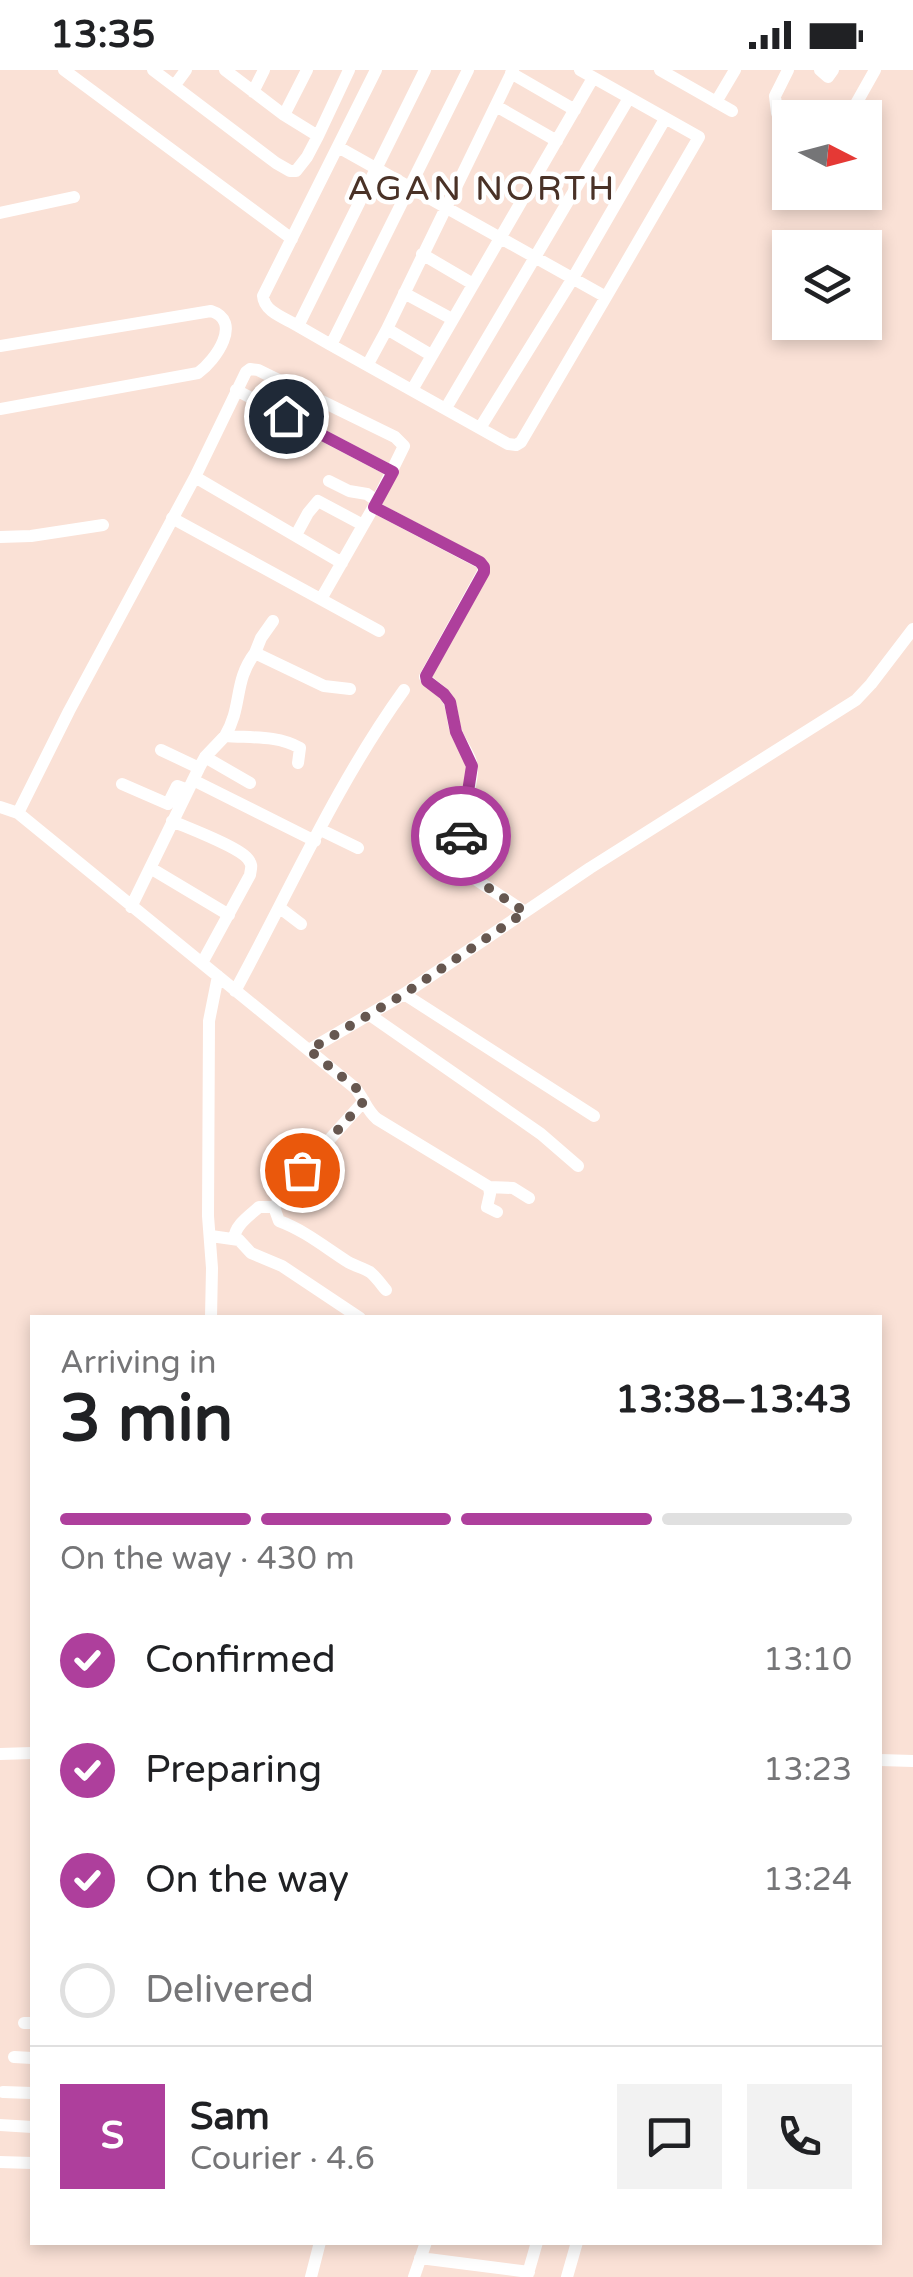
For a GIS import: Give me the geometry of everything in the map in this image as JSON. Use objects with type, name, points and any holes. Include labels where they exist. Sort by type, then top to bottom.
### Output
[{"type":"street","points":[[64,70],[292,239]]},
{"type":"street","points":[[152,70],[290,171],[296,171],[307,157],[349,70]]},
{"type":"street","points":[[174,85],[186,70]]},
{"type":"street","points":[[225,70],[318,136]]},
{"type":"street","points":[[252,92],[264,70]]},
{"type":"street","points":[[284,115],[307,70]]},
{"type":"street","points":[[376,70],[263,301],[266,307],[298,326],[512,445],[521,442],[606,297],[706,140],[580,70]]},
{"type":"street","points":[[298,326],[426,70]]},
{"type":"street","points":[[331,345],[468,70]]},
{"type":"street","points":[[660,70],[732,111]]},
{"type":"street","points":[[716,102],[735,70]]},
{"type":"street","points":[[780,100],[788,70]]},
{"type":"street","points":[[820,70],[828,77],[832,70]]},
{"type":"street","points":[[858,100],[875,70]]},
{"type":"street","points":[[368,364],[512,72],[575,110]]},
{"type":"street","points":[[412,390],[593,78]]},
{"type":"street","points":[[446,408],[629,98]]},
{"type":"street","points":[[496,106],[557,141]]},
{"type":"street","points":[[480,428],[573,278],[664,119]]},
{"type":"street","points":[[338,147],[606,297]]},
{"type":"street","points":[[0,213],[74,197]]},
{"type":"street","points":[[422,254],[472,284]]},
{"type":"street","points":[[404,293],[452,319]]},
{"type":"street","points":[[0,346],[211,311],[226,321],[226,332],[216,354],[198,373],[0,409]]},
{"type":"street","points":[[387,329],[432,355]]},
{"type":"street","points":[[18,813],[250,369],[300,390],[402,443],[404,450],[393,472],[321,599]]},
{"type":"street","points":[[236,390],[393,472]]},
{"type":"street","points":[[286,416],[300,390]]},
{"type":"street","points":[[195,477],[342,563]]},
{"type":"street","points":[[330,481],[349,491],[367,494],[376,504],[484,567],[426,676],[450,702],[456,732],[472,766],[462,830],[461,867],[471,878],[525,912]]},
{"type":"street","points":[[296,535],[322,501],[363,526]]},
{"type":"street","points":[[172,518],[379,631]]},
{"type":"street","points":[[0,537],[103,525]]},
{"type":"street","points":[[131,908],[196,774],[225,736],[238,706],[240,682],[273,622]]},
{"type":"street","points":[[309,1050],[404,994],[590,868],[856,700],[913,629]]},
{"type":"street","points":[[255,653],[324,686],[350,689]]},
{"type":"street","points":[[236,991],[377,727],[404,690]]},
{"type":"street","points":[[225,736],[286,741],[300,748],[298,763]]},
{"type":"street","points":[[161,750],[196,774],[318,836],[358,848]]},
{"type":"street","points":[[122,784],[168,804],[176,786],[196,774],[250,783]]},
{"type":"street","points":[[0,807],[18,813],[356,1088],[367,1110],[377,1119],[489,1187],[513,1188],[529,1198]]},
{"type":"street","points":[[172,821],[240,852],[250,862],[251,871],[202,963]]},
{"type":"street","points":[[152,869],[229,915]]},
{"type":"street","points":[[280,908],[301,924]]},
{"type":"street","points":[[211,1315],[209,1021],[218,976]]},
{"type":"street","points":[[404,994],[594,1116]]},
{"type":"street","points":[[370,1015],[542,1134],[578,1166]]},
{"type":"street","points":[[274,1207],[364,1101]]},
{"type":"street","points":[[489,1187],[488,1207],[496,1212]]},
{"type":"street","points":[[234,1239],[241,1224],[259,1207],[274,1207]]},
{"type":"street","points":[[274,1207],[280,1221],[372,1274],[386,1290]]},
{"type":"street","points":[[210,1236],[234,1239],[356,1315]]},
{"type":"street","points":[[0,1754],[30,1754]]},
{"type":"street","points":[[882,1760],[913,1760]]},
{"type":"street","points":[[14,2057],[30,2058]]},
{"type":"street","points":[[3,2092],[30,2093]]},
{"type":"street","points":[[0,2125],[30,2127]]},
{"type":"street","points":[[0,2162],[30,2163]]},
{"type":"street","points":[[310,2277],[319,2245]]},
{"type":"street","points":[[414,2277],[425,2245]]},
{"type":"street","points":[[420,2258],[528,2274],[536,2245]]},
{"type":"street","points":[[566,2277],[576,2245]]},
{"type":"way so far","points":[[302,1170],[364,1101],[356,1088],[309,1050],[404,994],[525,912],[463,871],[461,836]]},
{"type":"district","name":"AGAN NORTH","points":[[482,189]]},
{"type":"route","points":[[286,416],[393,472],[374,507],[484,567],[426,672],[427,681],[450,702],[456,732],[472,766],[461,836]]}]
